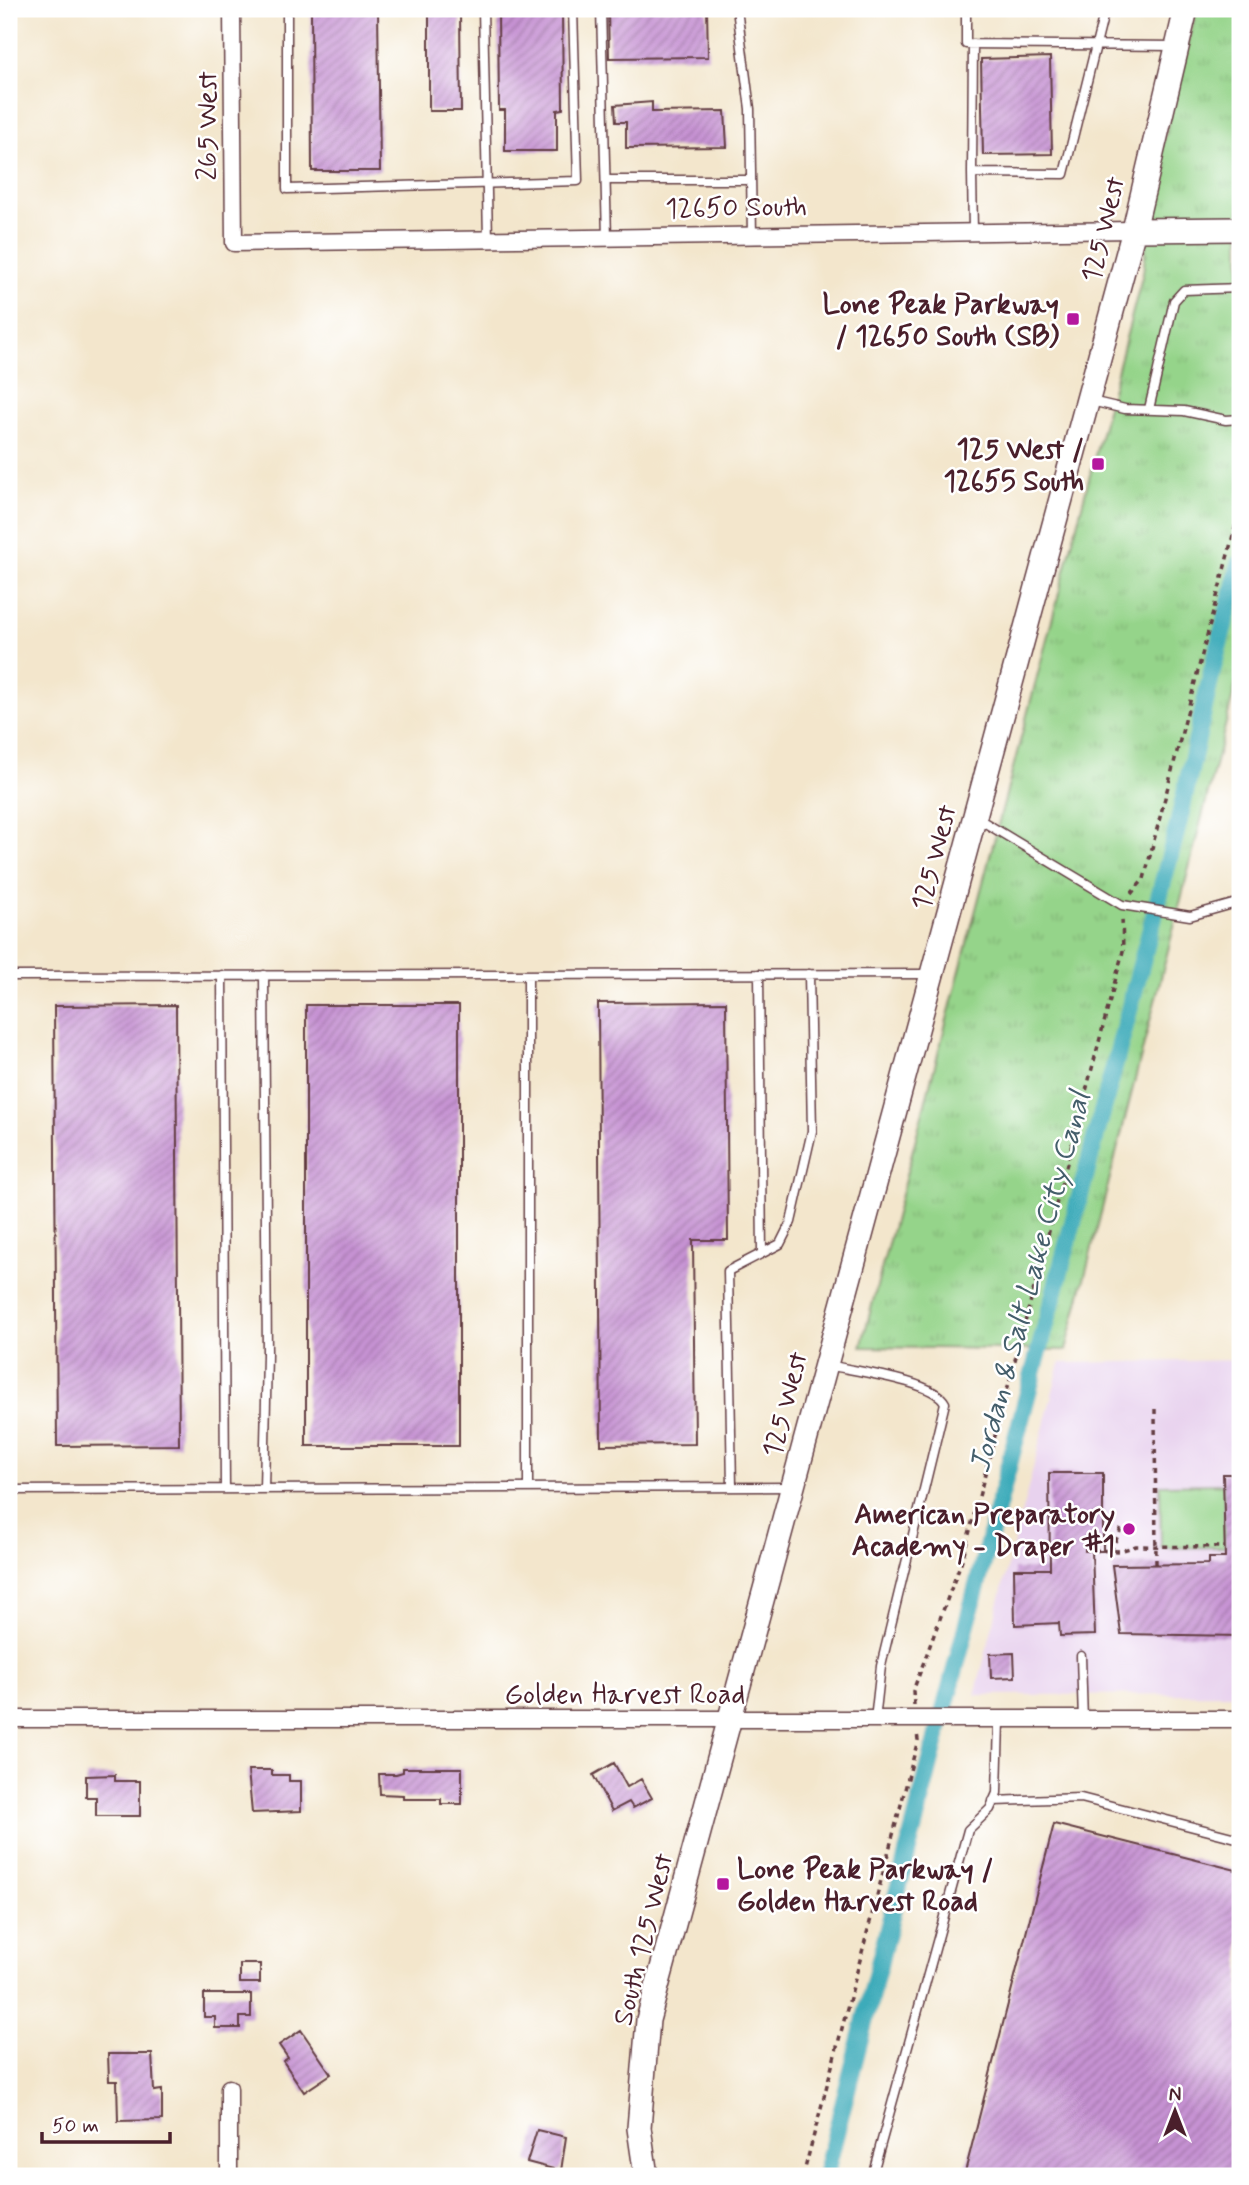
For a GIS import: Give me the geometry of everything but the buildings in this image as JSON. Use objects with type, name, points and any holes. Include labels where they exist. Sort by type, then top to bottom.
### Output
[{"type":"main road","name":"125 West","points":[[729,1720],[1134,230],[1186,9]]},
{"type":"main road","name":"12650 South","points":[[1134,230],[1240,229]]},
{"type":"main road","name":"South 125 West","points":[[646,2176],[639,2128],[648,2020],[729,1720]]},
{"type":"street","name":"265 West","points":[[232,9],[233,243]]},
{"type":"street","name":"12650 South","points":[[233,243],[1134,230]]},
{"type":"street","name":"Golden Harvest Road","points":[[9,1719],[1240,1719]]},
{"type":"street","points":[[229,2088],[229,2176]]},
{"type":"lane","points":[[288,9],[287,190],[578,181],[573,9]]},
{"type":"lane","points":[[483,9],[488,239]]},
{"type":"lane","points":[[601,9],[607,238]]},
{"type":"lane","points":[[737,9],[750,108],[752,236]]},
{"type":"lane","points":[[966,9],[966,44],[1177,46]]},
{"type":"lane","points":[[972,173],[1064,174],[1105,9]]},
{"type":"lane","points":[[973,44],[973,232]]},
{"type":"lane","points":[[607,180],[751,180]]},
{"type":"lane","points":[[1149,409],[1174,301],[1184,290],[1240,288]]},
{"type":"lane","points":[[1088,400],[1125,409],[1240,419]]},
{"type":"lane","points":[[975,817],[1125,905],[1191,916],[1240,902]]},
{"type":"lane","points":[[759,974],[762,1254]]},
{"type":"lane","points":[[732,1487],[728,1271],[780,1244],[791,1222],[812,1131],[809,974]]},
{"type":"lane","points":[[9,976],[932,974]]},
{"type":"lane","points":[[222,975],[225,1489]]},
{"type":"lane","points":[[264,975],[267,1354],[264,1489]]},
{"type":"lane","points":[[528,975],[528,1488]]},
{"type":"lane","points":[[825,1364],[927,1388],[942,1396],[945,1403],[881,1666],[875,1720]]},
{"type":"lane","points":[[9,1490],[792,1487]]},
{"type":"lane","points":[[1081,1656],[1083,1721]]},
{"type":"lane","points":[[872,2176],[968,1830],[990,1809],[997,1793],[999,1721]]},
{"type":"lane","points":[[993,1801],[1081,1798],[1240,1839]]},
{"type":"path","points":[[803,2176],[918,1740],[920,1721],[913,1691],[963,1557],[1123,951],[1125,905],[1144,879],[1240,508]]},
{"type":"path","points":[[1155,1409],[1156,1566]]},
{"type":"path","points":[[1111,1551],[1121,1529]]},
{"type":"path","points":[[1084,1550],[1111,1551],[1136,1546],[1225,1547]]},
{"type":"path","points":[[1232,1677],[1240,1668]]},
{"type":"shaded area","name":"American Preparatory Academy - Draper #1","points":[[1240,1360],[1240,1694],[975,1695],[1060,1363]]},
{"type":"green space","points":[[1197,9],[1240,9],[1240,668],[1066,1350],[861,1347],[1143,273],[1154,179]]},
{"type":"green space","points":[[1224,1484],[1225,1547],[1161,1548],[1160,1485]]},
{"type":"waterway","name":"Jordan & Salt Lake City Canal","points":[[825,2176],[933,1752],[1178,825],[1212,671],[1240,564]]},
{"type":"place","name":"Lone Peak Parkway / 12650 South (SB)","points":[[1073,319]]},
{"type":"place","name":"125 West / 12655 South","points":[[1098,464]]},
{"type":"place","name":"American Preparatory Academy - Draper #1","points":[[1129,1529]]},
{"type":"place","name":"Lone Peak Parkway / Golden Harvest Road","points":[[723,1884]]}]
